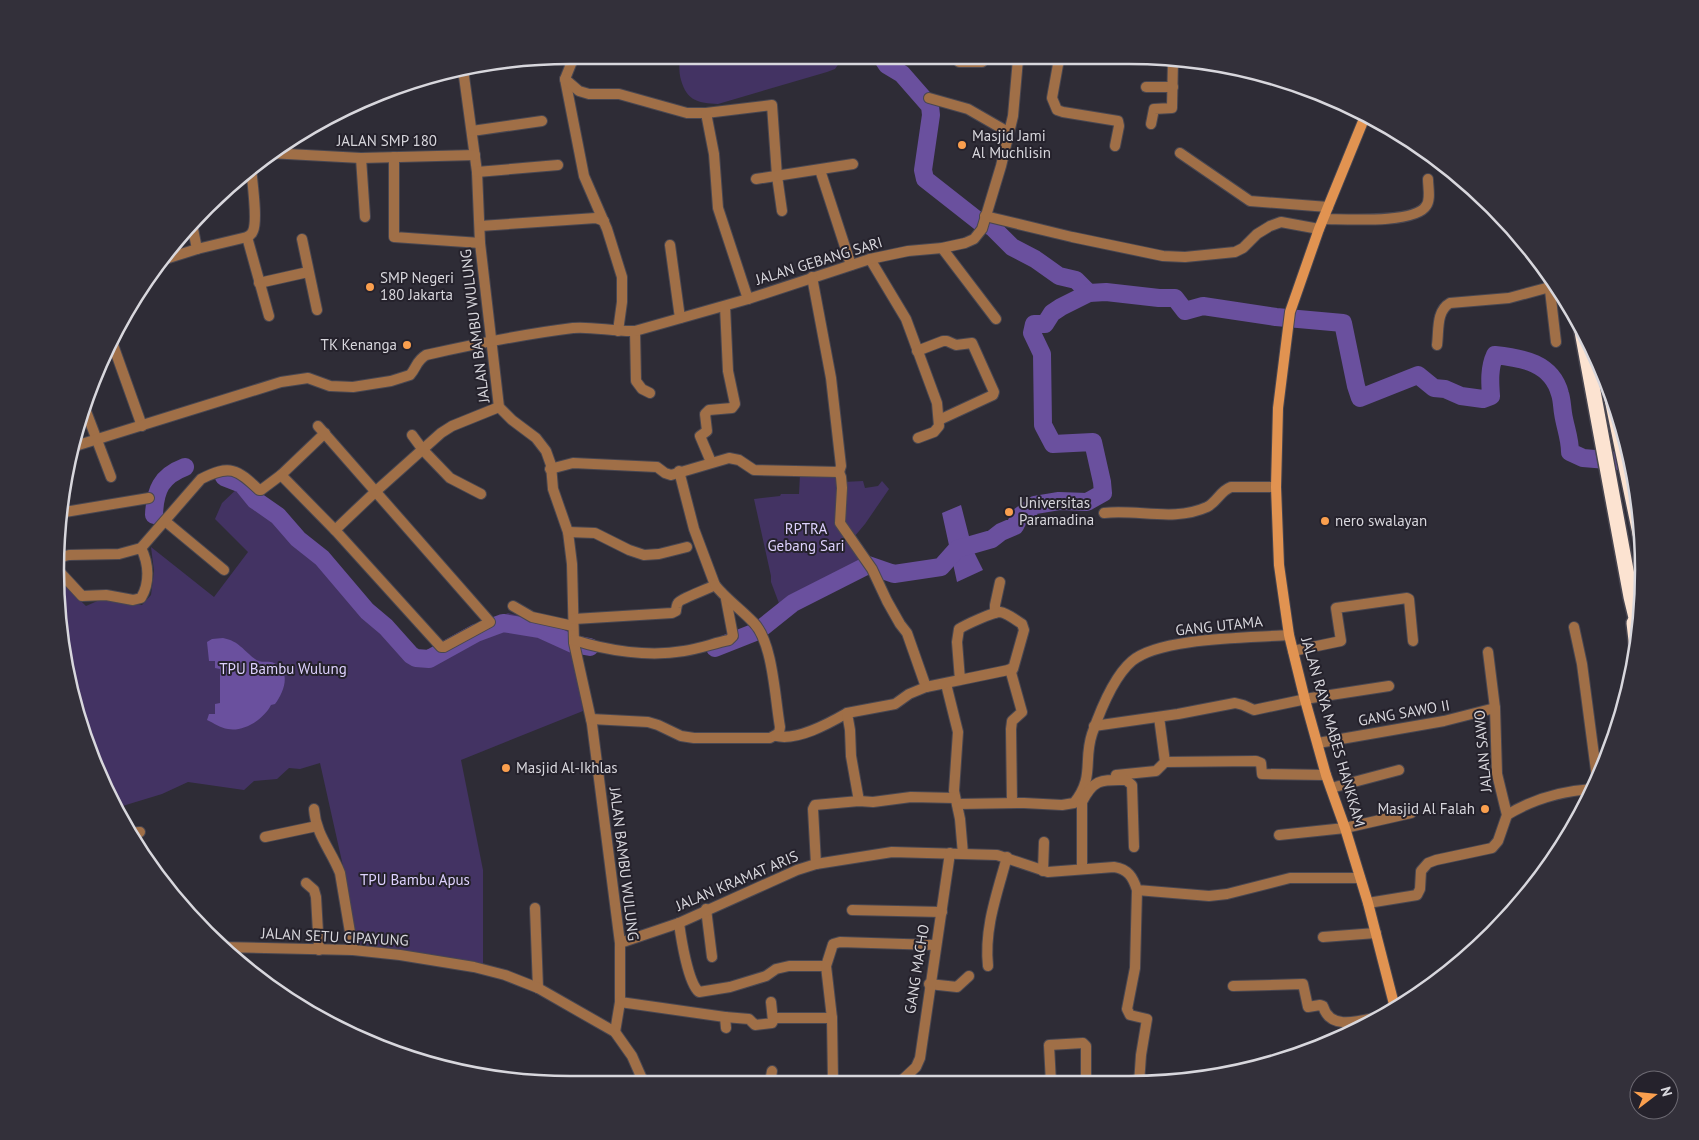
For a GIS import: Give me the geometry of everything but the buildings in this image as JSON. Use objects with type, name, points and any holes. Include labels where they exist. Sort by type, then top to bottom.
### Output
[{"type":"highway","points":[[1586,352],[1633,614]]},
{"type":"highway","points":[[1631,597],[1634,608]]},
{"type":"main road","name":"JALAN RAYA MABES HANKKAM","points":[[1363,121],[1319,230],[1290,312],[1278,408],[1276,487],[1279,565],[1289,635],[1304,700],[1326,775],[1345,828],[1368,903],[1393,1001]]},
{"type":"street","points":[[571,64],[564,79],[584,176],[604,221],[623,285],[618,332]]},
{"type":"street","name":"JALAN GEBANG SARI","points":[[79,446],[281,382],[308,378],[330,386],[352,388],[391,381],[410,375],[414,371],[418,360],[426,355],[490,340],[573,328],[618,332],[634,331],[726,306],[870,259],[908,251],[942,248],[965,243],[974,239],[982,229],[1001,166],[1015,98],[1018,64]]},
{"type":"street","points":[[1058,64],[1052,98],[1057,110],[1118,121],[1119,126],[1115,146]]},
{"type":"street","points":[[1151,124],[1154,109],[1172,109],[1173,66]]},
{"type":"street","name":"JALAN BAMBU WULUNG","points":[[464,75],[477,172],[480,243],[499,407],[542,445],[549,458],[553,489],[568,532],[574,645],[591,719],[620,944],[620,1002],[615,1032]]},
{"type":"street","points":[[564,79],[578,91],[589,94],[619,94],[686,112],[706,113],[772,105],[777,176],[782,211]]},
{"type":"street","points":[[1146,87],[1172,87]]},
{"type":"street","points":[[929,98],[968,109],[1008,132]]},
{"type":"street","points":[[706,113],[714,154],[718,208],[748,299]]},
{"type":"street","points":[[472,131],[542,121]]},
{"type":"street","name":"JALAN SMP 180","points":[[282,154],[361,158],[475,155]]},
{"type":"street","points":[[1180,154],[1250,201],[1328,208]]},
{"type":"street","points":[[394,157],[393,233],[395,238],[480,243]]},
{"type":"street","points":[[361,158],[366,218]]},
{"type":"street","points":[[756,179],[853,164]]},
{"type":"street","points":[[477,172],[558,165]]},
{"type":"street","points":[[820,170],[851,265]]},
{"type":"street","points":[[172,257],[197,249],[248,238],[253,231],[255,219],[252,176]]},
{"type":"street","points":[[1324,219],[1375,220],[1418,212],[1423,210],[1428,202],[1428,179]]},
{"type":"street","points":[[986,216],[1163,256],[1185,257],[1235,252],[1243,248],[1257,234],[1281,222],[1319,230]]},
{"type":"street","points":[[480,226],[596,218],[604,221]]},
{"type":"street","points":[[193,231],[197,249]]},
{"type":"street","points":[[248,238],[269,316]]},
{"type":"street","points":[[302,240],[317,310]]},
{"type":"street","points":[[670,245],[680,318]]},
{"type":"street","points":[[942,248],[996,318]]},
{"type":"street","points":[[870,259],[906,319],[937,403],[939,426],[934,432],[918,438]]},
{"type":"street","points":[[260,282],[308,272]]},
{"type":"street","points":[[812,277],[831,378],[841,466],[839,472],[842,488],[840,523],[869,564],[887,601],[907,633],[926,687]]},
{"type":"street","points":[[1438,345],[1440,312],[1444,306],[1450,303],[1509,298],[1549,287]]},
{"type":"street","points":[[1550,289],[1556,342]]},
{"type":"street","points":[[711,462],[700,436],[707,432],[705,414],[709,410],[732,408],[735,404],[728,371],[726,306]]},
{"type":"street","points":[[634,331],[636,381],[642,390],[650,393]]},
{"type":"street","points":[[917,351],[943,341],[956,344],[972,343],[994,392],[993,396],[939,420]]},
{"type":"street","points":[[115,349],[142,426]]},
{"type":"street","points":[[335,530],[442,433],[452,426],[499,407]]},
{"type":"street","points":[[88,417],[112,477]]},
{"type":"street","points":[[64,557],[120,554],[141,548],[201,479],[213,473],[234,470],[240,473],[258,490],[261,490],[281,475],[321,429],[490,622],[441,647],[335,530],[281,475]]},
{"type":"street","points":[[412,435],[423,450],[450,478],[482,494]]},
{"type":"street","points":[[550,469],[573,463],[657,468],[665,474],[671,474],[711,462],[734,458],[754,470],[839,472]]},
{"type":"street","points":[[679,471],[694,529],[714,585],[726,599],[754,623],[768,648],[780,727],[779,733],[776,736]]},
{"type":"street","points":[[1104,513],[1119,511],[1166,515],[1182,513],[1209,506],[1224,490],[1231,488],[1276,487]]},
{"type":"street","points":[[67,512],[149,498]]},
{"type":"street","points":[[165,521],[224,570]]},
{"type":"street","points":[[568,532],[595,533],[629,550],[644,555],[659,554],[687,547]]},
{"type":"street","points":[[64,577],[82,596],[106,595],[133,600],[141,598],[145,592],[148,573],[147,561],[141,548]]},
{"type":"street","points":[[995,613],[1000,582]]},
{"type":"street","points":[[513,606],[532,617],[574,623],[672,613],[675,612],[678,602],[681,600],[696,595],[714,585]]},
{"type":"street","points":[[1293,651],[1341,641],[1336,608],[1407,598],[1409,599],[1413,641]]},
{"type":"street","points":[[574,645],[668,653],[686,651],[729,640],[733,636],[726,599]]},
{"type":"street","points":[[591,719],[648,722],[681,736],[694,738],[788,737],[828,724],[847,713],[895,704],[908,694],[926,687],[946,684],[1013,669],[1024,630],[1022,624],[1006,614],[995,613],[959,629],[957,642],[960,680]]},
{"type":"street","points":[[1574,627],[1582,664],[1596,767]]},
{"type":"street","name":"GANG UTAMA","points":[[1088,776],[1089,742],[1094,726],[1118,676],[1131,661],[1151,650],[1193,641],[1289,635]]},
{"type":"street","name":"JALAN SAWO","points":[[1488,652],[1494,708],[1497,774],[1507,815]]},
{"type":"street","points":[[1010,669],[1022,712],[1012,721],[1011,729],[1012,804]]},
{"type":"street","points":[[946,684],[958,732],[954,773],[963,854]]},
{"type":"street","points":[[1094,726],[1159,717],[1235,703],[1251,710],[1389,686]]},
{"type":"street","name":"GANG SAWO II","points":[[1318,744],[1444,721],[1494,708]]},
{"type":"street","points":[[847,713],[851,756],[859,801]]},
{"type":"street","points":[[1159,717],[1165,762]]},
{"type":"street","points":[[816,864],[813,806],[815,804],[859,801],[874,802],[911,797],[1012,804],[1062,805],[1074,803],[1084,789],[1088,776],[1156,771],[1165,762],[1256,761],[1261,764],[1262,774],[1326,775]]},
{"type":"street","points":[[1331,788],[1400,770]]},
{"type":"street","points":[[1082,869],[1082,802],[1086,793],[1096,782],[1101,780],[1126,780],[1132,785],[1134,847]]},
{"type":"street","points":[[1368,903],[1417,895],[1420,889],[1419,877],[1421,871],[1428,863],[1492,848],[1498,841],[1507,815],[1523,805],[1538,800],[1573,790],[1585,789]]},
{"type":"street","points":[[314,808],[317,826],[340,874],[353,950]]},
{"type":"street","points":[[1279,835],[1345,828],[1411,813]]},
{"type":"street","points":[[265,837],[317,826]]},
{"type":"street","points":[[1043,871],[1044,842]]},
{"type":"street","name":"JALAN KRAMAT ARIS","points":[[620,944],[678,922],[797,870],[816,864],[892,852],[997,855],[1043,871],[1055,872],[1121,868],[1129,874],[1137,890]]},
{"type":"street","name":"GANG MACHO","points":[[904,1076],[916,1067],[920,1058],[929,984],[950,853]]},
{"type":"street","points":[[988,966],[987,933],[1006,857]]},
{"type":"street","points":[[1140,1076],[1147,1019],[1130,1015],[1127,1008],[1135,968],[1137,890],[1209,896],[1227,894],[1290,878],[1360,878]]},
{"type":"street","points":[[306,883],[314,890],[316,897],[319,950]]},
{"type":"street","points":[[534,908],[538,988]]},
{"type":"street","points":[[706,909],[712,958]]},
{"type":"street","points":[[852,910],[942,912]]},
{"type":"street","points":[[678,922],[689,970],[694,986],[699,992],[766,976],[776,969],[789,966],[826,966]]},
{"type":"street","points":[[1323,937],[1376,933]]},
{"type":"street","points":[[833,1076],[832,1018],[826,966],[830,947],[834,943],[935,945]]},
{"type":"street","name":"JALAN SETU CIPAYUNG","points":[[231,946],[353,950],[412,956],[474,967],[506,975],[538,988],[615,1032],[632,1056],[641,1076]]},
{"type":"street","points":[[929,984],[957,987],[969,976]]},
{"type":"street","points":[[1233,986],[1303,984],[1308,1008],[1323,1006],[1327,1016],[1338,1022],[1361,1020]]},
{"type":"street","points":[[620,1002],[749,1019],[755,1025],[772,1023],[771,1002]]},
{"type":"street","points":[[725,1017],[726,1028]]},
{"type":"street","points":[[773,1018],[832,1018]]},
{"type":"street","points":[[1051,1076],[1049,1045],[1083,1043],[1086,1046],[1086,1076]]},
{"type":"green space","points":[[680,64],[838,64],[835,69],[827,72],[718,104],[699,102],[690,97],[683,87]]},
{"type":"green space","name":"RPTRA Gebang Sari","points":[[800,474],[838,475],[843,482],[863,481],[865,488],[878,486],[882,481],[889,489],[865,524],[849,543],[864,564],[780,606],[771,582],[754,499],[780,496],[781,494],[799,494]]},
{"type":"green space","name":"TPU Bambu Wulung","points":[[241,485],[421,667],[467,632],[508,613],[569,628],[583,711],[461,760],[483,870],[483,965],[351,943],[347,884],[320,763],[300,769],[289,768],[277,779],[254,781],[244,790],[188,782],[162,794],[123,806],[102,764],[81,701],[73,669],[68,636],[64,585],[86,606],[102,599],[142,605],[151,595],[154,571],[151,547],[214,597],[248,552],[215,519],[222,503]]},
{"type":"shaded area","points":[[961,505],[972,548],[983,570],[957,582],[942,513]]},
{"type":"shaded area","points":[[223,638],[237,644],[257,660],[274,663],[280,667],[285,676],[281,694],[275,704],[271,705],[259,720],[247,726],[234,729],[220,727],[207,720],[209,714],[215,714],[215,704],[220,703],[220,669],[215,668],[215,661],[209,661],[207,642],[212,639]]},
{"type":"waterway","points":[[886,64],[902,74],[930,106],[931,115],[923,170],[925,179],[981,223]]},
{"type":"waterway","points":[[985,224],[992,227],[1012,247],[1035,259],[1059,276],[1076,280],[1089,293]]},
{"type":"waterway","points":[[715,648],[758,631],[793,603],[868,565],[894,574],[941,567],[957,549],[992,539],[1001,532],[1015,526],[1020,516],[1035,505],[1059,501],[1087,502],[1103,493],[1093,442],[1053,444],[1043,425],[1042,354],[1032,333],[1034,324],[1045,324],[1052,313],[1089,293],[1106,292],[1175,298],[1185,311],[1203,306],[1276,317],[1343,323],[1360,398],[1418,375],[1434,388],[1445,389],[1461,396],[1483,399],[1491,396],[1490,380],[1495,355],[1526,360],[1543,369],[1556,384],[1560,394],[1570,452],[1583,458],[1624,461]]},
{"type":"waterway","points":[[154,515],[156,498],[161,485],[170,475],[185,467]]},
{"type":"waterway","points":[[224,477],[242,484],[255,500],[278,516],[298,539],[322,558],[367,611],[386,627],[411,655],[416,658],[429,659],[476,633],[503,623],[540,629],[573,644],[590,647]]},
{"type":"place","name":"Masjid Jami Al Muchlisin","points":[[962,145]]},
{"type":"place","name":"SMP Negeri 180 Jakarta","points":[[370,287]]},
{"type":"place","name":"TK Kenanga","points":[[407,345]]},
{"type":"place","name":"Universitas Paramadina","points":[[1009,512]]},
{"type":"place","name":"nero swalayan","points":[[1325,521]]},
{"type":"place","name":"Masjid Al-Ikhlas","points":[[506,768]]},
{"type":"place","name":"Masjid Al Falah","points":[[1485,809]]},
{"type":"park label","name":"TPU Bambu Apus","points":[[415,880]]}]
